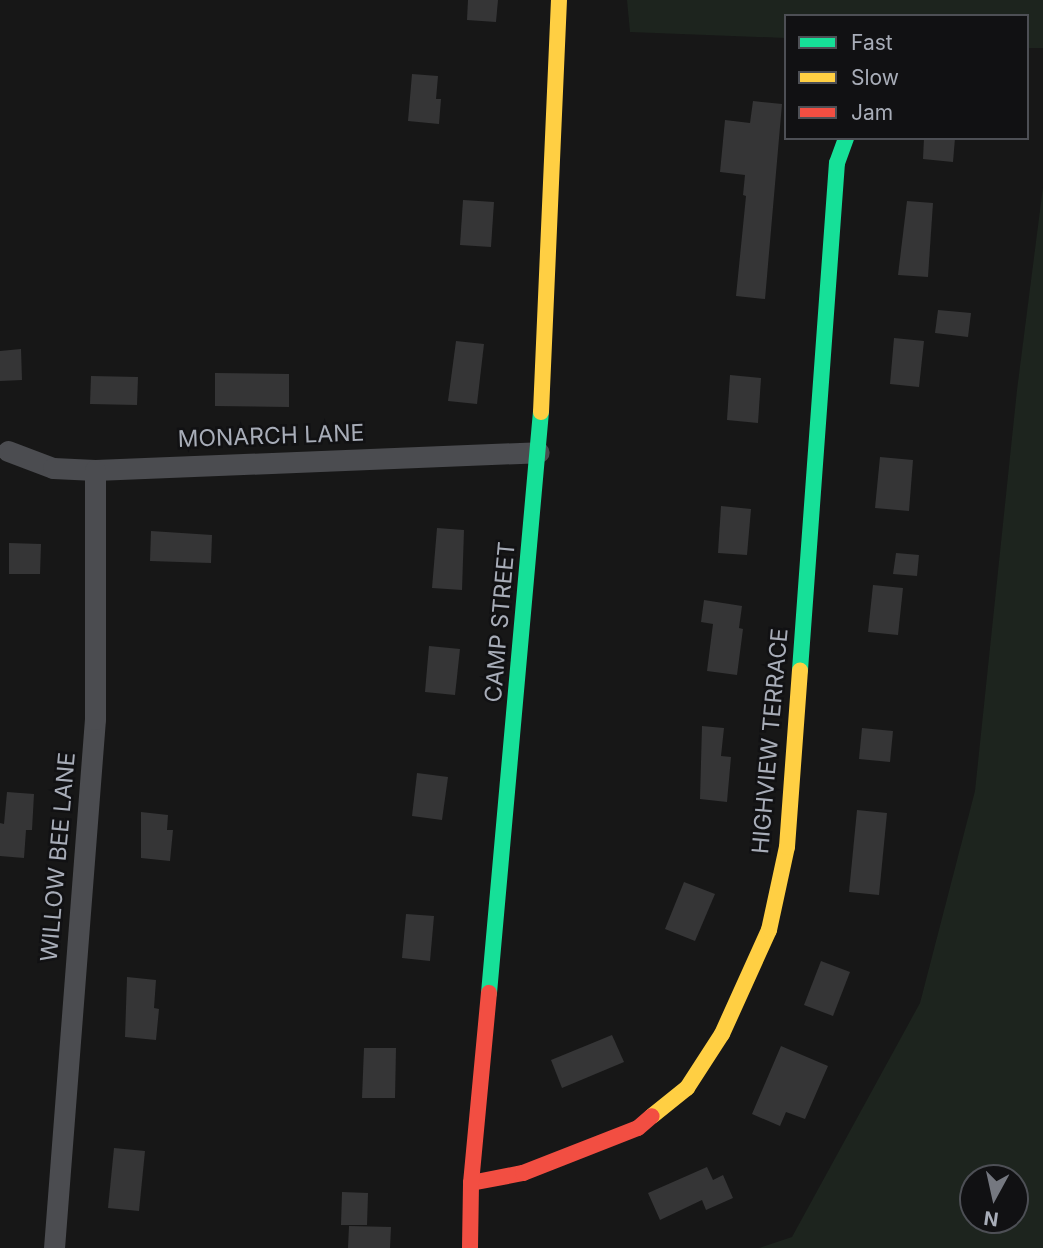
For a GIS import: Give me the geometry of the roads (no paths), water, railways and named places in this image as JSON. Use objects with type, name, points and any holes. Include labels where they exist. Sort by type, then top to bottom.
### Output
[{"type":"street","name":"CAMP STREET","points":[[470,1248],[471,1183],[539,452],[553,189],[559,0]]},
{"type":"street","name":"HIGHVIEW TERRACE","points":[[471,1183],[523,1173],[638,1128],[687,1088],[722,1034],[769,930],[787,847],[837,163],[845,140]]},
{"type":"street","name":"MONARCH LANE","points":[[8,451],[53,468],[94,470],[539,452]]},
{"type":"street","name":"WILLOW BEE LANE","points":[[54,1248],[95,719],[94,470]]}]
